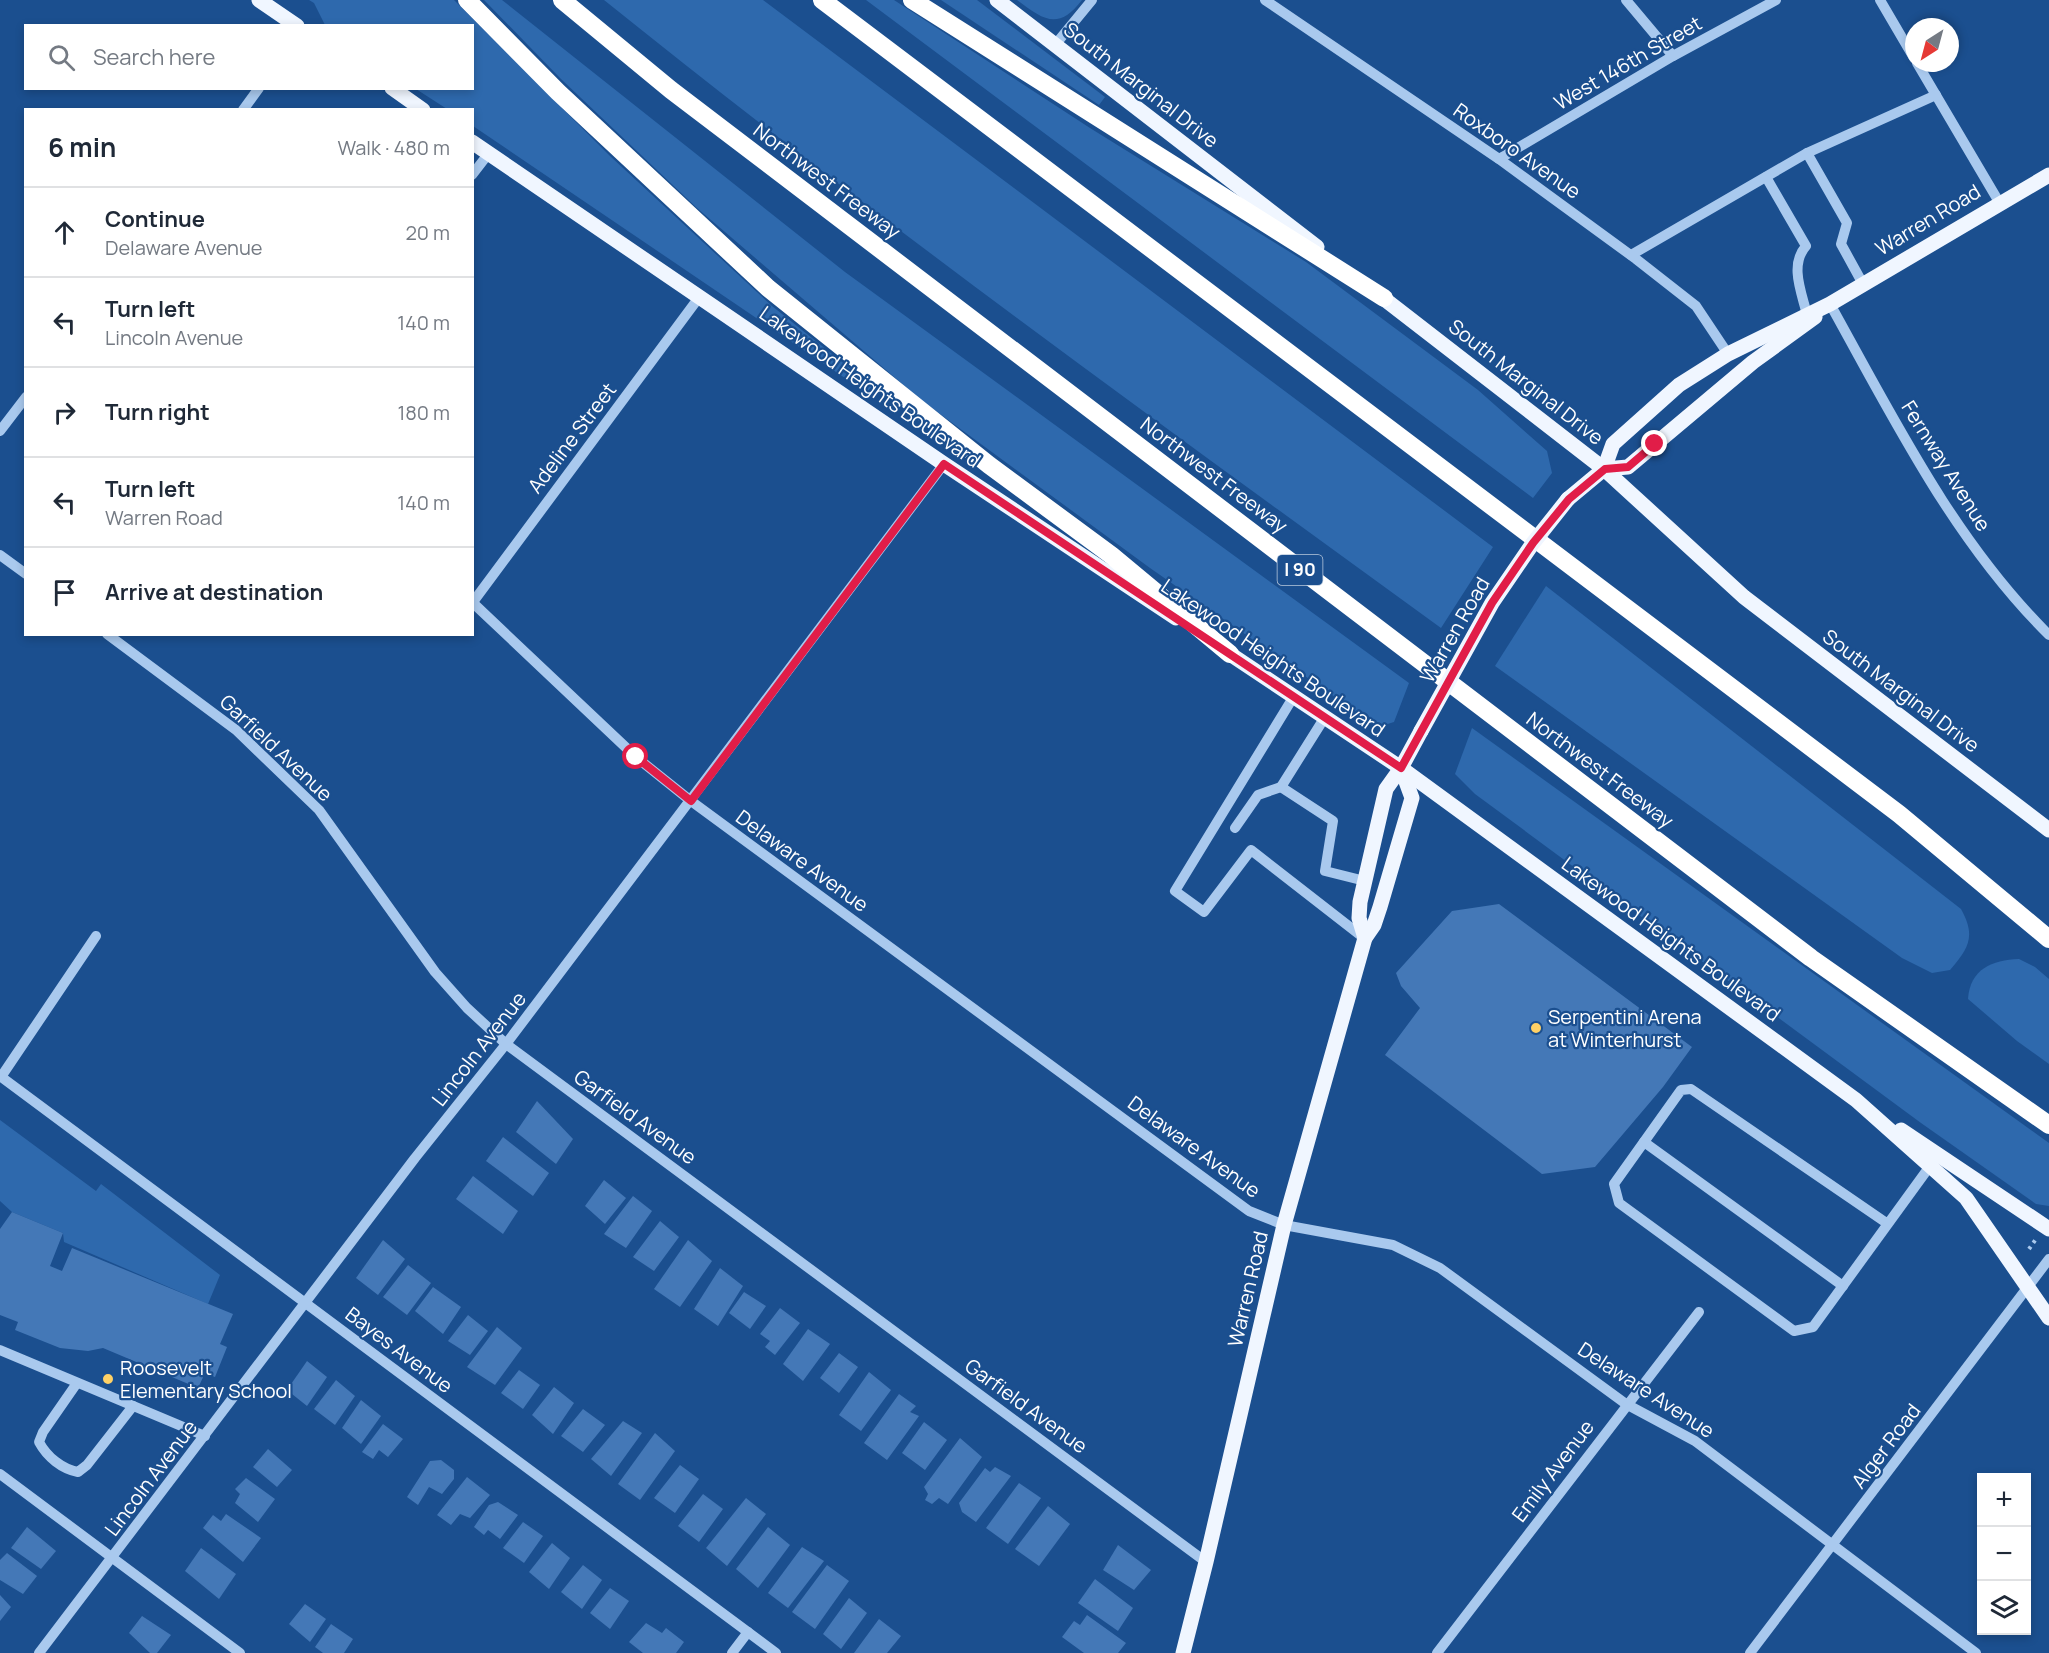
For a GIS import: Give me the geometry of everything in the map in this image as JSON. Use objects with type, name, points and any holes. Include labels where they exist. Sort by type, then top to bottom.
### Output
[{"type":"highway","points":[[467,0],[558,92],[768,288],[989,465],[1111,555],[1230,654]]},
{"type":"highway","name":"Northwest Freeway","points":[[562,0],[681,97],[1811,958],[2049,1125]]},
{"type":"highway","points":[[822,0],[1899,814],[2049,939]]},
{"type":"highway","points":[[912,0],[1384,298]]},
{"type":"main road","points":[[259,0],[294,24]]},
{"type":"main road","name":"South Marginal Drive","points":[[997,0],[1605,469],[1744,597],[2049,830]]},
{"type":"main road","points":[[395,90],[420,108]]},
{"type":"main road","name":"Lakewood Heights Boulevard","points":[[474,143],[944,464],[1401,768],[1856,1100],[1966,1198],[2027,1290],[2049,1318]]},
{"type":"main road","name":"Warren Road","points":[[1365,938],[1359,918],[1386,789],[1401,768],[1492,603],[1533,543],[1569,499],[1605,469],[1613,444],[1679,385],[1728,354],[1830,304],[1999,202],[2049,175]]},
{"type":"main road","name":"Warren Road","points":[[1605,469],[1628,467],[1752,362],[1801,329],[1830,304]]},
{"type":"main road","name":"Warren Road","points":[[1183,1653],[1284,1225],[1365,938],[1374,925],[1412,798],[1401,768]]},
{"type":"main road","points":[[1856,1100],[2049,1229]]},
{"type":"street","points":[[1055,45],[1092,0]]},
{"type":"street","name":"Roxboro Avenue","points":[[1265,0],[1499,159],[1631,255],[1696,306],[1728,354]]},
{"type":"street","points":[[1626,0],[1673,56]]},
{"type":"street","name":"West 146th Street","points":[[1499,159],[1673,56],[1776,0]]},
{"type":"street","points":[[1880,0],[1905,43]]},
{"type":"street","points":[[1922,72],[1999,202]]},
{"type":"street","points":[[244,108],[258,90]]},
{"type":"street","points":[[1631,255],[1807,153],[1936,95]]},
{"type":"street","points":[[474,172],[489,153]]},
{"type":"street","points":[[1807,153],[1847,223],[1841,244],[1863,284]]},
{"type":"street","points":[[1766,177],[1806,246],[1798,254],[1797,267],[1808,315]]},
{"type":"street","name":"Adeline Street","points":[[474,601],[700,296]]},
{"type":"street","name":"Fernway Avenue","points":[[1830,304],[1936,493],[1972,544],[2049,635]]},
{"type":"street","points":[[0,431],[24,400]]},
{"type":"street","name":"Lincoln Avenue","points":[[39,1653],[415,1158],[506,1044],[691,801],[944,464]]},
{"type":"street","points":[[0,555],[24,573]]},
{"type":"street","name":"Delaware Avenue","points":[[474,603],[636,757],[691,801],[1249,1211],[1284,1225],[1393,1245],[1440,1268],[1626,1404],[1695,1441],[1976,1653]]},
{"type":"street","name":"Garfield Avenue","points":[[110,636],[236,730],[319,810],[435,972],[467,1008],[506,1044],[1206,1563]]},
{"type":"street","points":[[1294,696],[1175,891],[1204,912],[1251,850],[1365,938]]},
{"type":"street","points":[[1235,828],[1258,795],[1281,787],[1325,717]]},
{"type":"street","points":[[1281,787],[1333,821],[1325,871],[1365,881]]},
{"type":"street","points":[[0,1076],[96,936]]},
{"type":"street","name":"Bayes Avenue","points":[[0,1076],[776,1653]]},
{"type":"street","points":[[1888,1224],[1690,1089],[1681,1090],[1614,1184],[1619,1203],[1794,1331],[1813,1327],[1843,1286],[1888,1224],[1930,1166]]},
{"type":"street","points":[[1644,1142],[1843,1286]]},
{"type":"street","name":"Alger Road","points":[[1750,1653],[2049,1259]]},
{"type":"street","name":"Emily Avenue","points":[[1437,1653],[1626,1404],[1699,1312]]},
{"type":"street","points":[[0,1350],[205,1436]]},
{"type":"street","points":[[77,1383],[43,1432],[39,1442],[44,1452],[67,1470],[78,1472],[87,1465],[133,1406]]},
{"type":"street","points":[[0,1474],[240,1653]]},
{"type":"street","points":[[732,1653],[748,1632]]},
{"type":"shaded area","points":[[309,0],[454,0],[610,156],[772,306],[872,386],[867,393],[474,127],[474,108],[445,108],[418,90],[474,90],[474,24],[324,24],[314,3]]},
{"type":"shaded area","points":[[484,0],[502,0],[845,272],[1409,683],[1394,722],[1378,727],[1150,568],[921,400],[697,208],[561,79]]},
{"type":"shaded area","points":[[604,0],[763,0],[1493,547],[1441,628],[914,241]]},
{"type":"shaded area","points":[[866,0],[894,0],[1090,128],[1306,262],[1478,390],[1547,451],[1552,473],[1533,498]]},
{"type":"shaded area","points":[[941,0],[977,0],[1105,97],[1099,105]]},
{"type":"shaded area","points":[[1017,0],[1082,0],[1066,16],[1051,19],[1035,13]]},
{"type":"shaded area","points":[[1546,586],[1961,909],[1968,927],[1968,941],[1962,955],[1950,970],[1932,973],[1902,958],[1495,666]]},
{"type":"shaded area","points":[[1472,728],[2049,1143],[2049,1206],[2036,1204],[1921,1123],[1475,794],[1455,774]]},
{"type":"shaded area","points":[[2019,959],[2035,967],[2049,979],[2049,1064],[2017,1041],[1968,999],[1973,980],[1984,968],[2000,961]]},
{"type":"shaded area","points":[[0,1120],[96,1191],[101,1184],[220,1275],[208,1304],[64,1242],[63,1233],[12,1212],[0,1201]]},
{"type":"building","name":"Serpentini Arena at Winterhurst","points":[[1499,904],[1692,1047],[1663,1087],[1595,1167],[1542,1174],[1385,1055],[1420,1008],[1401,986],[1396,973],[1452,911]]},
{"type":"building","points":[[537,1101],[573,1139],[556,1164],[516,1132]]},
{"type":"building","points":[[503,1137],[549,1173],[533,1196],[486,1161]]},
{"type":"building","points":[[473,1176],[518,1211],[503,1234],[456,1199]]},
{"type":"building","points":[[604,1180],[626,1198],[605,1224],[585,1206]]},
{"type":"building","points":[[633,1196],[652,1211],[626,1248],[604,1234]]},
{"type":"building","points":[[12,1212],[63,1233],[50,1266],[62,1271],[72,1248],[233,1314],[220,1344],[227,1347],[215,1377],[205,1373],[198,1388],[103,1348],[88,1351],[60,1348],[15,1330],[18,1322],[0,1315],[0,1229]]},
{"type":"building","points":[[660,1221],[679,1237],[654,1271],[633,1257]]},
{"type":"building","points":[[383,1240],[405,1259],[378,1295],[356,1278]]},
{"type":"building","points":[[688,1240],[712,1261],[680,1307],[654,1289]]},
{"type":"building","points":[[408,1265],[431,1283],[407,1315],[383,1297]]},
{"type":"building","points":[[720,1268],[743,1286],[718,1326],[694,1309]]},
{"type":"building","points":[[433,1287],[461,1307],[443,1334],[415,1311]]},
{"type":"building","points":[[744,1292],[766,1306],[750,1329],[729,1313]]},
{"type":"building","points":[[780,1308],[800,1323],[775,1355],[765,1347],[770,1341],[760,1334]]},
{"type":"building","points":[[468,1315],[488,1331],[470,1355],[448,1341]]},
{"type":"building","points":[[497,1327],[522,1348],[495,1385],[467,1367]]},
{"type":"building","points":[[808,1329],[830,1344],[803,1381],[783,1364]]},
{"type":"building","points":[[839,1353],[858,1367],[839,1393],[820,1378]]},
{"type":"building","points":[[307,1361],[327,1377],[307,1406],[287,1390]]},
{"type":"building","points":[[519,1370],[540,1385],[523,1409],[501,1393]]},
{"type":"building","points":[[869,1372],[891,1390],[861,1431],[839,1415]]},
{"type":"building","points":[[336,1380],[355,1396],[335,1425],[314,1409]]},
{"type":"building","points":[[554,1387],[574,1403],[553,1434],[532,1415]]},
{"type":"building","points":[[899,1394],[916,1406],[910,1412],[919,1416],[887,1460],[864,1443]]},
{"type":"building","points":[[361,1400],[381,1416],[361,1444],[342,1428]]},
{"type":"building","points":[[583,1409],[605,1425],[583,1452],[561,1436]]},
{"type":"building","points":[[623,1421],[642,1433],[611,1476],[591,1459]]},
{"type":"building","points":[[924,1422],[947,1440],[925,1470],[902,1453]]},
{"type":"building","points":[[383,1424],[403,1439],[388,1457],[379,1450],[373,1459],[362,1452]]},
{"type":"building","points":[[655,1433],[675,1451],[640,1500],[618,1484]]},
{"type":"building","points":[[960,1438],[982,1457],[948,1504],[939,1498],[932,1504],[925,1500],[928,1494],[924,1487]]},
{"type":"building","points":[[268,1449],[292,1470],[277,1487],[253,1467]]},
{"type":"building","points":[[441,1460],[454,1470],[454,1479],[442,1494],[429,1487],[418,1505],[407,1497],[430,1461]]},
{"type":"building","points":[[680,1465],[699,1479],[675,1513],[654,1498]]},
{"type":"building","points":[[995,1467],[1011,1476],[976,1522],[962,1512],[959,1503],[985,1468],[990,1472]]},
{"type":"building","points":[[467,1477],[490,1495],[470,1518],[460,1514],[451,1525],[437,1515]]},
{"type":"building","points":[[246,1478],[275,1499],[258,1522],[235,1503],[240,1494],[235,1489]]},
{"type":"building","points":[[1019,1483],[1041,1498],[1008,1544],[986,1528]]},
{"type":"building","points":[[703,1494],[723,1509],[699,1542],[678,1526]]},
{"type":"building","points":[[746,1498],[766,1514],[727,1566],[706,1548]]},
{"type":"building","points":[[498,1502],[518,1515],[500,1539],[488,1530],[484,1535],[474,1527],[489,1505]]},
{"type":"building","points":[[1048,1506],[1070,1524],[1039,1566],[1015,1549]]},
{"type":"building","points":[[226,1514],[261,1538],[243,1562],[203,1528],[213,1515],[221,1521]]},
{"type":"building","points":[[523,1522],[543,1536],[524,1563],[503,1548]]},
{"type":"building","points":[[27,1527],[56,1551],[41,1569],[11,1548]]},
{"type":"building","points":[[768,1527],[790,1545],[758,1588],[736,1569]]},
{"type":"building","points":[[552,1543],[570,1558],[549,1589],[529,1572]]},
{"type":"building","points":[[1118,1545],[1151,1570],[1134,1590],[1103,1570]]},
{"type":"building","points":[[802,1547],[824,1561],[788,1608],[768,1593]]},
{"type":"building","points":[[201,1548],[236,1574],[219,1599],[185,1571]]},
{"type":"building","points":[[7,1553],[37,1576],[23,1594],[0,1580],[0,1560]]},
{"type":"building","points":[[583,1565],[602,1580],[582,1609],[561,1592]]},
{"type":"building","points":[[827,1565],[849,1581],[815,1629],[792,1612]]},
{"type":"building","points":[[1095,1579],[1133,1608],[1118,1631],[1078,1603]]},
{"type":"building","points":[[610,1588],[629,1601],[610,1629],[590,1613]]},
{"type":"building","points":[[0,1595],[11,1607],[0,1621]]},
{"type":"building","points":[[849,1598],[867,1613],[841,1649],[823,1634]]},
{"type":"building","points":[[305,1604],[326,1619],[310,1642],[289,1624]]},
{"type":"building","points":[[1087,1615],[1126,1643],[1118,1653],[1084,1653],[1062,1637],[1074,1621],[1080,1625]]},
{"type":"building","points":[[142,1616],[171,1635],[157,1653],[150,1653],[129,1633]]},
{"type":"building","points":[[879,1619],[901,1636],[887,1653],[854,1653]]},
{"type":"building","points":[[646,1623],[662,1633],[666,1628],[684,1642],[676,1653],[643,1653],[629,1642]]},
{"type":"building","points":[[331,1624],[353,1639],[344,1653],[323,1653],[315,1647]]},
{"type":"place","name":"Serpentini Arena at Winterhurst","points":[[1536,1028]]},
{"type":"place","name":"Roosevelt Elementary School","points":[[108,1379]]},
{"type":"route","points":[[636,757],[691,801],[944,464],[1401,768],[1492,603],[1533,543],[1569,499],[1605,469],[1628,467],[1655,444]]}]
